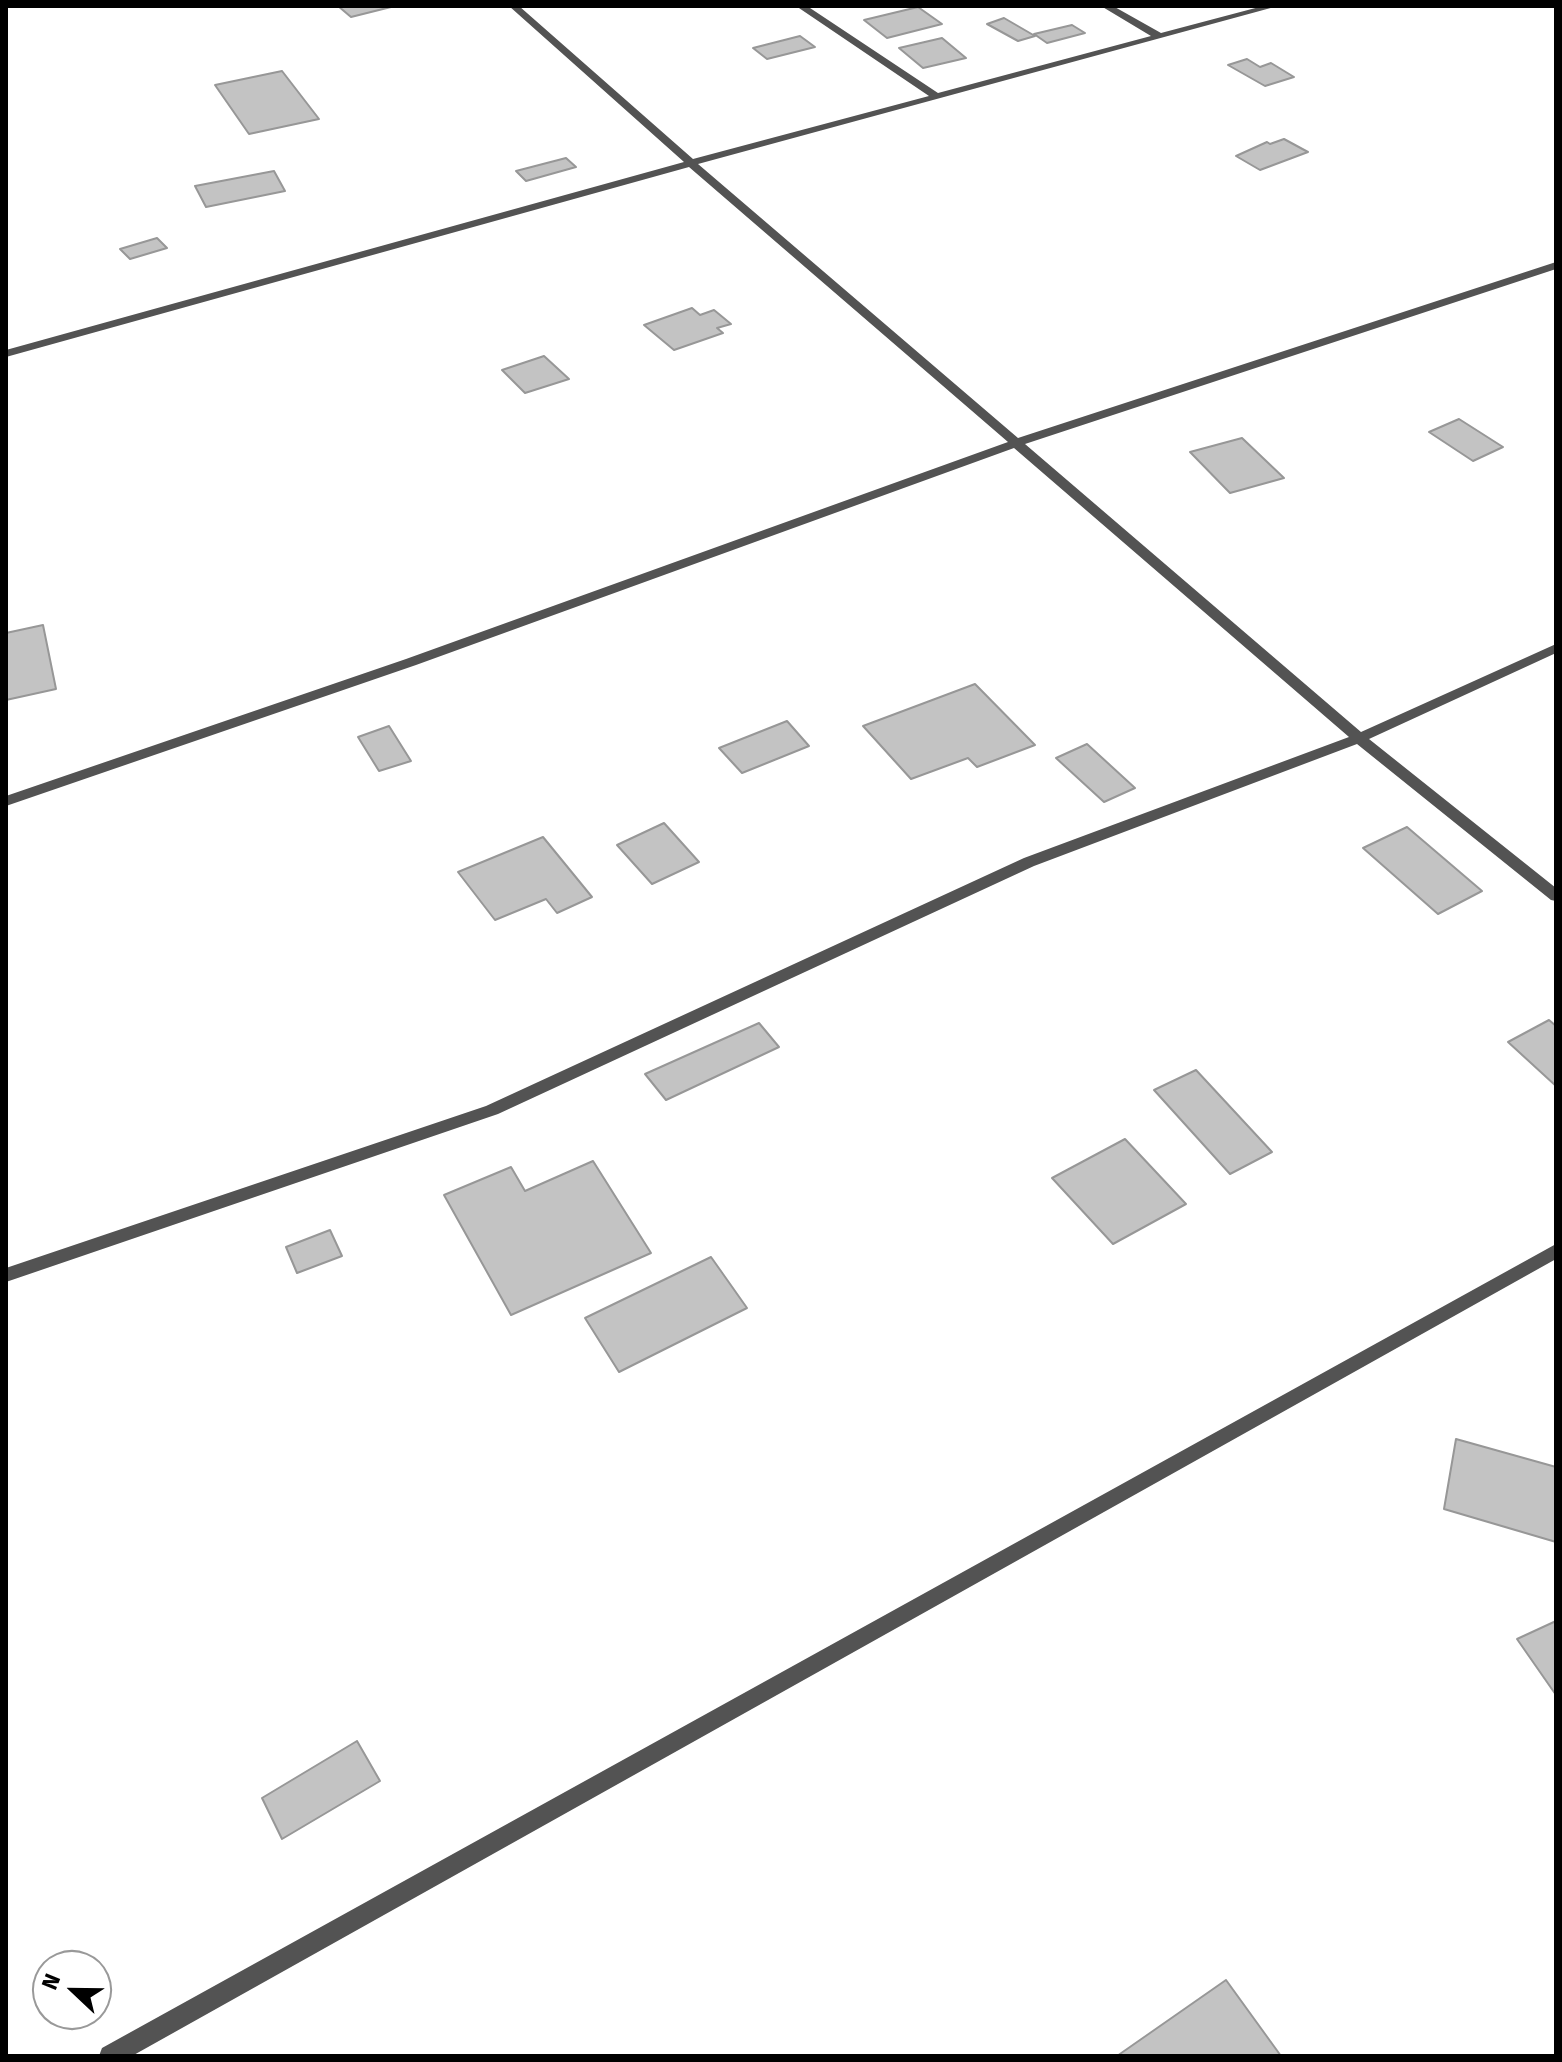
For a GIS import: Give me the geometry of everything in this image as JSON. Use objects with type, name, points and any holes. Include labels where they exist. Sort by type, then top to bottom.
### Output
[{"type":"street","points":[[514,6],[691,163],[1359,738],[1556,896]]},
{"type":"street","points":[[801,6],[936,96]]},
{"type":"street","points":[[1106,6],[1160,37]]},
{"type":"street","points":[[6,354],[691,163],[1273,6]]},
{"type":"street","points":[[6,801],[426,657],[1016,443],[1556,265]]},
{"type":"street","points":[[6,1275],[492,1110],[1029,862],[1359,738],[1556,648]]},
{"type":"street","points":[[110,2056],[1556,1251]]},
{"type":"building","points":[[338,6],[395,6],[351,17]]},
{"type":"building","points":[[918,7],[942,24],[887,38],[864,20]]},
{"type":"building","points":[[1004,18],[1035,36],[1018,41],[987,24]]},
{"type":"building","points":[[1072,25],[1085,33],[1047,43],[1034,34]]},
{"type":"building","points":[[800,36],[815,47],[767,59],[753,48]]},
{"type":"building","points":[[942,38],[966,58],[923,68],[899,48]]},
{"type":"building","points":[[1247,59],[1260,67],[1271,63],[1294,77],[1265,86],[1228,65]]},
{"type":"building","points":[[282,71],[319,119],[249,134],[215,85]]},
{"type":"building","points":[[1284,139],[1308,152],[1260,170],[1236,156],[1267,142],[1270,144]]},
{"type":"building","points":[[566,158],[576,167],[526,181],[516,171]]},
{"type":"building","points":[[274,171],[285,191],[206,207],[195,186]]},
{"type":"building","points":[[157,238],[167,248],[130,259],[120,249]]},
{"type":"building","points":[[692,308],[700,315],[714,310],[731,324],[717,328],[723,333],[674,350],[644,325]]},
{"type":"building","points":[[544,356],[569,379],[525,393],[502,370]]},
{"type":"building","points":[[1459,419],[1503,447],[1473,461],[1429,432]]},
{"type":"building","points":[[1242,438],[1284,478],[1230,493],[1190,452]]},
{"type":"building","points":[[43,625],[56,689],[6,700],[6,633]]},
{"type":"building","points":[[975,684],[1035,745],[977,767],[968,758],[911,779],[863,726]]},
{"type":"building","points":[[787,721],[809,746],[742,773],[719,748]]},
{"type":"building","points":[[389,726],[411,761],[379,771],[358,737]]},
{"type":"building","points":[[1087,744],[1135,788],[1104,802],[1056,758]]},
{"type":"building","points":[[664,823],[699,862],[652,884],[617,845]]},
{"type":"building","points":[[1407,827],[1482,891],[1438,914],[1363,848]]},
{"type":"building","points":[[543,837],[592,897],[557,913],[546,899],[495,920],[458,872]]},
{"type":"building","points":[[1549,1020],[1556,1026],[1556,1086],[1508,1042]]},
{"type":"building","points":[[759,1023],[779,1047],[666,1100],[645,1074]]},
{"type":"building","points":[[1196,1070],[1272,1152],[1230,1174],[1154,1090]]},
{"type":"building","points":[[1125,1139],[1186,1204],[1113,1244],[1052,1178]]},
{"type":"building","points":[[593,1161],[651,1253],[511,1315],[444,1195],[511,1167],[525,1191]]},
{"type":"building","points":[[330,1230],[342,1256],[297,1273],[286,1247]]},
{"type":"building","points":[[711,1257],[747,1308],[619,1372],[585,1318]]},
{"type":"building","points":[[1456,1439],[1556,1467],[1556,1542],[1444,1509]]},
{"type":"building","points":[[1556,1621],[1556,1695],[1517,1639]]},
{"type":"building","points":[[357,1741],[380,1781],[282,1839],[262,1798]]},
{"type":"building","points":[[1226,1980],[1281,2056],[1117,2056]]}]
